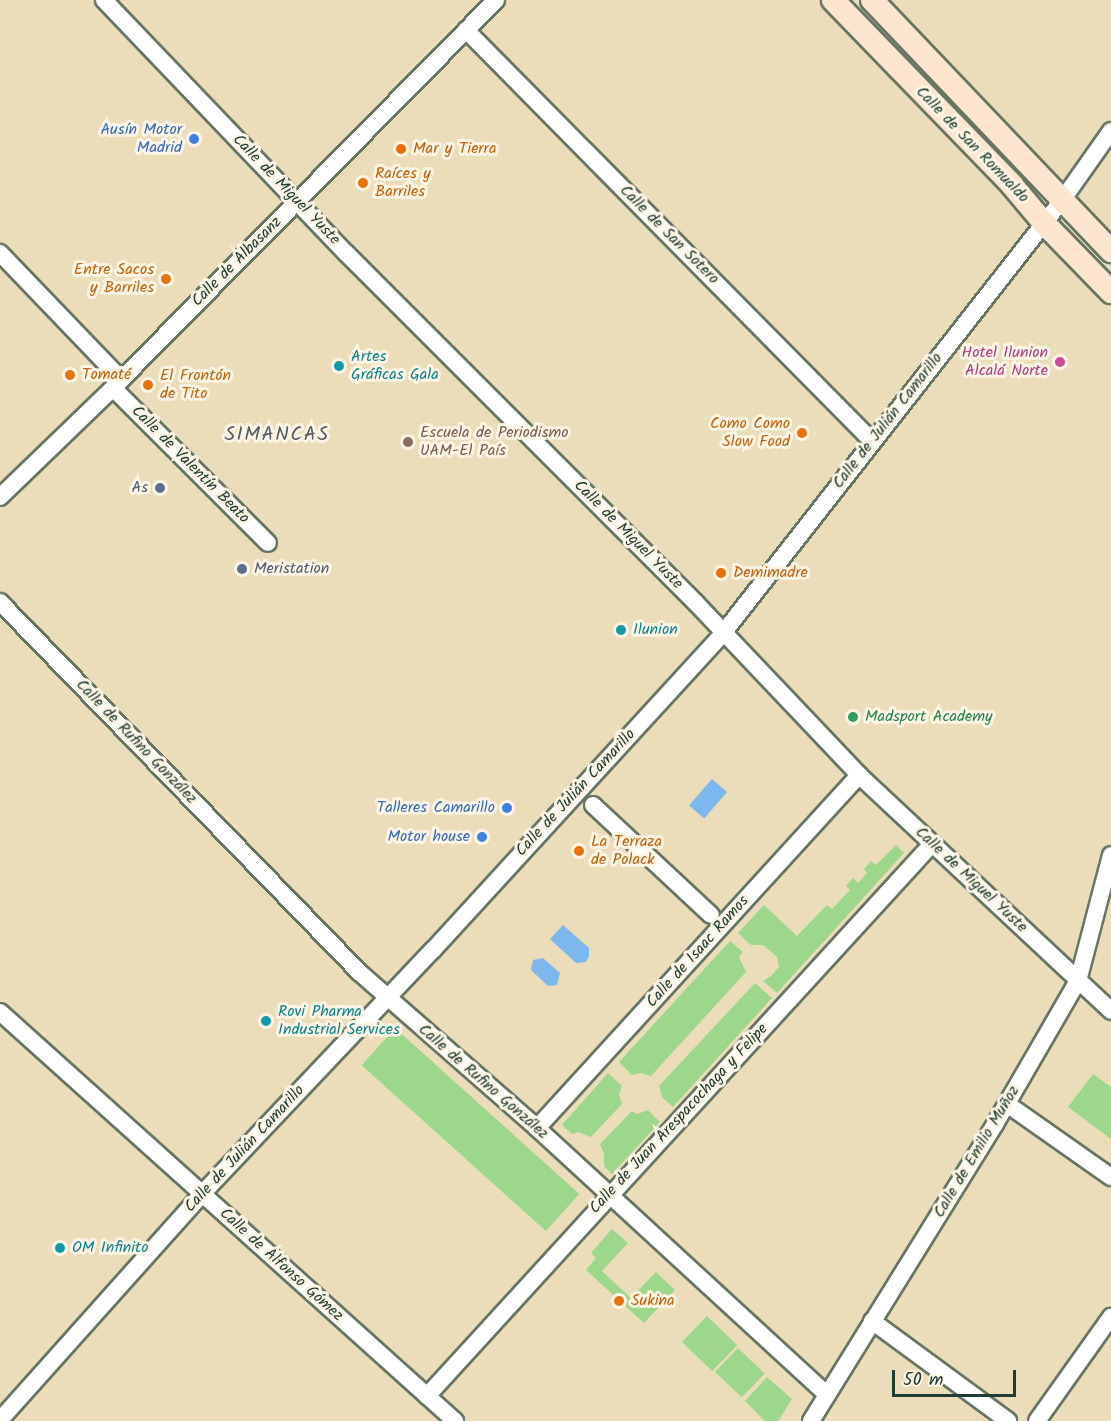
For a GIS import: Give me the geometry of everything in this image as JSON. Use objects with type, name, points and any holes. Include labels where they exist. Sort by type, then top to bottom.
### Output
[{"type":"main road","name":"Calle de San Romualdo","points":[[832,0],[1012,185],[1043,222],[1111,292]]},
{"type":"main road","name":"Calle de San Romualdo","points":[[872,0],[1111,251]]},
{"type":"street","name":"Calle de Miguel Yuste","points":[[104,0],[296,202],[724,632],[859,775],[1111,1011]]},
{"type":"street","name":"Calle de Albasanz","points":[[0,497],[117,383],[496,0]]},
{"type":"street","name":"Calle de San Sotero","points":[[466,30],[872,441]]},
{"type":"street","name":"Calle de Julián Camarillo","points":[[0,1420],[201,1195],[388,997],[724,632],[1063,199],[1111,131]]},
{"type":"street","name":"Calle de Valentín Beato","points":[[0,253],[117,383],[268,543]]},
{"type":"street","name":"Calle de Rufino González","points":[[0,602],[359,972],[537,1128],[827,1395]]},
{"type":"street","name":"Calle de Isaac Ramos","points":[[537,1128],[859,775]]},
{"type":"street","points":[[592,806],[711,915]]},
{"type":"street","name":"Calle de Juan Arespacochaga y Felipe","points":[[427,1396],[932,844]]},
{"type":"street","name":"Calle de Emilio Muñoz","points":[[811,1421],[1007,1104],[1078,981],[1111,855]]},
{"type":"street","name":"Calle de Alfonso Gómez","points":[[0,1012],[454,1421]]},
{"type":"street","points":[[1007,1104],[1111,1177]]},
{"type":"street","points":[[1037,1421],[1111,1317]]},
{"type":"street","points":[[872,1321],[1008,1421]]},
{"type":"green space","points":[[896,845],[904,853],[777,993],[763,981],[779,967],[777,957],[763,945],[751,945],[738,933],[764,905],[797,936],[827,905],[832,909],[850,890],[846,886],[853,878],[858,883],[867,873],[864,869],[871,861],[876,865]]},
{"type":"green space","points":[[730,941],[743,952],[739,957],[746,972],[651,1076],[641,1073],[632,1075],[619,1062]]},
{"type":"green space","points":[[755,983],[772,998],[673,1107],[662,1097],[659,1086]]},
{"type":"green space","points":[[395,1028],[579,1194],[546,1231],[362,1065]]},
{"type":"green space","points":[[608,1073],[622,1086],[619,1094],[622,1104],[591,1137],[578,1132],[572,1134],[562,1125]]},
{"type":"green space","points":[[1093,1074],[1111,1087],[1111,1139],[1068,1107]]},
{"type":"green space","points":[[648,1110],[660,1122],[612,1174],[604,1166],[604,1154],[600,1144],[632,1111],[637,1114]]},
{"type":"green space","points":[[612,1229],[628,1243],[602,1271],[631,1298],[656,1272],[675,1290],[644,1323],[586,1270],[596,1258],[591,1253]]},
{"type":"green space","points":[[707,1316],[737,1345],[712,1371],[682,1342]]},
{"type":"green space","points":[[738,1348],[765,1374],[742,1397],[715,1372]]},
{"type":"green space","points":[[767,1377],[792,1399],[778,1421],[765,1421],[745,1401]]},
{"type":"water","points":[[712,779],[727,792],[704,819],[689,805]]},
{"type":"water","points":[[563,925],[589,948],[586,962],[576,963],[550,939]]},
{"type":"water","points":[[543,958],[560,973],[557,985],[548,986],[531,970],[533,960]]},
{"type":"place","name":"Ausín Motor Madrid","points":[[194,139]]},
{"type":"place","name":"Mar y Tierra","points":[[401,149]]},
{"type":"place","name":"Raíces y Barriles","points":[[363,183]]},
{"type":"place","name":"Entre Sacos y Barriles","points":[[166,279]]},
{"type":"place","name":"Hotel Ilunion Alcalá Norte","points":[[1060,362]]},
{"type":"place","name":"Artes Gráficas Gala","points":[[339,366]]},
{"type":"place","name":"Tomaté","points":[[70,375]]},
{"type":"place","name":"El Frontón de Tito","points":[[148,385]]},
{"type":"place","name":"Como Como Slow Food","points":[[802,433]]},
{"type":"place","name":"Escuela de Periodismo UAM-El País","points":[[408,442]]},
{"type":"place","name":"As","points":[[160,488]]},
{"type":"place","name":"Meristation","points":[[242,569]]},
{"type":"place","name":"Demimadre","points":[[721,573]]},
{"type":"place","name":"Ilunion","points":[[621,630]]},
{"type":"place","name":"Madsport Academy","points":[[853,717]]},
{"type":"place","name":"Talleres Camarillo","points":[[507,808]]},
{"type":"place","name":"Motor house","points":[[482,837]]},
{"type":"place","name":"La Terraza de Polack","points":[[579,851]]},
{"type":"place","name":"Rovi Pharma Industrial Services","points":[[266,1021]]},
{"type":"place","name":"OM Infinito","points":[[60,1248]]},
{"type":"place","name":"Sukina","points":[[619,1301]]},
{"type":"district","name":"SIMANCAS","points":[[277,435]]}]
